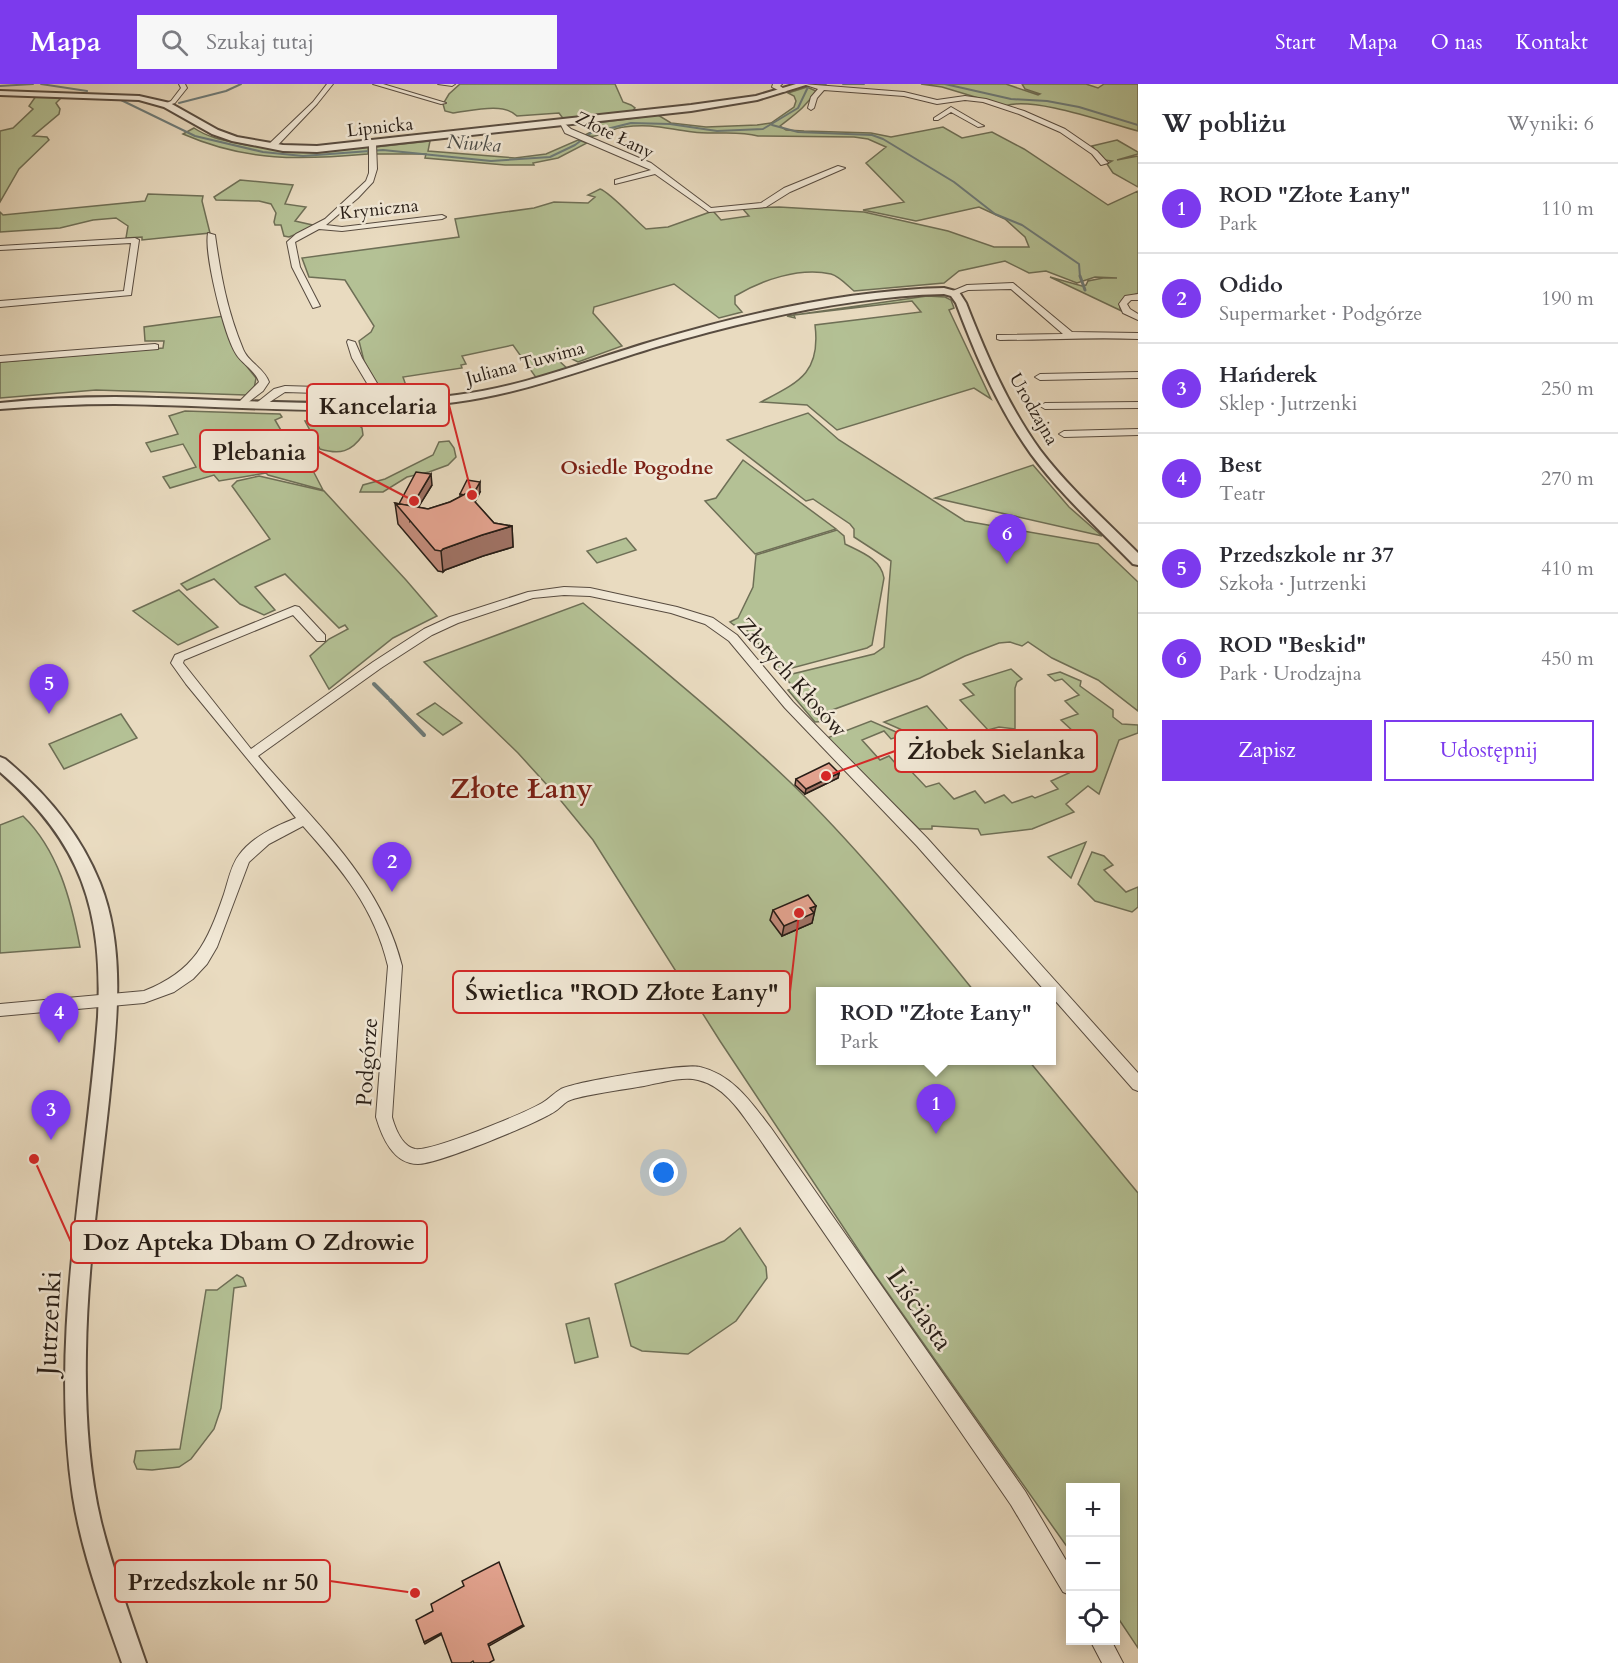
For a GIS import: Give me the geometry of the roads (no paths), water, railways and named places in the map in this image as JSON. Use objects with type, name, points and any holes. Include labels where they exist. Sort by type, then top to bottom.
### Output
[{"type":"street","points":[[167,105],[182,92],[184,88],[182,84]]},
{"type":"street","points":[[272,146],[315,103],[330,84]]},
{"type":"street","points":[[376,84],[443,103]]},
{"type":"street","points":[[441,84],[452,84]]},
{"type":"street","name":"Lipnicka","points":[[0,93],[125,96],[167,105],[224,136],[272,146],[317,149],[372,148],[726,103],[777,86],[840,88],[906,94],[938,102],[980,126]]},
{"type":"street","points":[[811,108],[814,97],[812,87]]},
{"type":"street","name":"Lipnicka","points":[[938,102],[971,98],[1013,110],[1084,143],[1104,163]]},
{"type":"street","points":[[936,119],[951,109]]},
{"type":"street","name":"Złote Łany","points":[[562,124],[568,132],[626,155],[657,171],[704,208],[713,210],[763,205],[787,190],[841,168]]},
{"type":"street","name":"Kryniczna","points":[[316,306],[299,271],[290,245],[294,237],[319,227],[347,205],[370,180],[372,148]]},
{"type":"street","name":"Złote Łany","points":[[618,182],[657,171]]},
{"type":"street","name":"Kryniczna","points":[[319,227],[342,229],[442,217]]},
{"type":"street","points":[[211,235],[218,289],[240,353],[262,376],[264,382],[258,391],[242,404]]},
{"type":"street","points":[[0,248],[135,240],[128,293],[0,304]]},
{"type":"street","points":[[948,292],[967,288],[1013,286],[1070,335]]},
{"type":"street","name":"Juliana Tuwima","points":[[0,406],[96,399],[381,407],[450,400],[511,389],[648,346],[782,312],[828,304],[948,292]]},
{"type":"street","name":"Urodzajna","points":[[948,292],[961,303],[1008,407],[1024,436],[1056,477],[1133,551],[1138,561]]},
{"type":"street","points":[[1138,297],[1128,298],[1123,304],[1126,311],[1138,317]]},
{"type":"street","points":[[1000,338],[1070,335],[1138,336]]},
{"type":"street","points":[[351,342],[357,358],[382,399],[381,407]]},
{"type":"street","points":[[0,359],[155,347]]},
{"type":"street","points":[[1040,377],[1138,375]]},
{"type":"street","points":[[259,405],[277,391],[285,389],[350,391],[358,393],[365,407]]},
{"type":"street","points":[[1045,406],[1138,405]]},
{"type":"street","points":[[1064,434],[1138,432]]},
{"type":"street","name":"Złotych Kłosów","points":[[251,755],[377,665],[428,632],[454,620],[532,595],[564,591],[590,592],[703,619],[718,625],[734,638],[789,705],[930,851],[1051,987]]},
{"type":"street","name":"Podgórze","points":[[321,638],[295,610],[179,658],[177,663],[224,726],[251,755],[374,903],[392,950],[395,980],[384,1117],[389,1134],[403,1152],[417,1157],[436,1153],[528,1117],[549,1107],[566,1094],[669,1074],[698,1073],[709,1077]]},
{"type":"street","name":"Jutrzenki","points":[[0,763],[45,805],[61,827],[92,885],[99,903],[103,928],[108,999],[77,1320],[75,1391],[86,1501],[108,1586],[134,1663]]},
{"type":"street","points":[[0,1010],[144,997],[165,991],[183,981],[212,946],[243,859],[252,849],[276,832],[305,819]]},
{"type":"street","name":"Złotych Kłosów","points":[[1056,992],[1138,1084]]},
{"type":"street","name":"Liściasta","points":[[709,1077],[735,1094],[765,1133],[1018,1498],[1066,1577]]},
{"type":"street","points":[[1103,1645],[1113,1663]]},
{"type":"waterway","name":"Niwka","points":[[0,86],[33,84]]},
{"type":"waterway","name":"Niwka","points":[[41,84],[87,91]]},
{"type":"waterway","points":[[179,103],[226,91],[241,84]]},
{"type":"waterway","points":[[814,86],[826,84]]},
{"type":"waterway","points":[[843,84],[864,84]]},
{"type":"waterway","points":[[945,84],[1011,99],[1047,101],[1079,107],[1138,125]]},
{"type":"waterway","name":"Niwka","points":[[121,100],[195,136],[263,152],[303,156],[383,150],[491,161],[550,157],[575,145],[591,133],[631,123],[670,124],[717,131],[763,129],[798,108],[808,87]]},
{"type":"waterway","points":[[772,125],[798,132],[872,135],[883,139],[954,182],[995,214],[1022,225],[1079,264],[1080,277]]},
{"type":"waterway","points":[[1080,276],[1085,290]]},
{"type":"waterway","points":[[374,684],[388,698]]},
{"type":"waterway","points":[[390,700],[424,735]]},
{"type":"place","name":"Kancelaria","points":[[472,495]]},
{"type":"place","name":"Plebania","points":[[414,501]]},
{"type":"place","name":"ROD \"Beskid\"","points":[[1007,564]]},
{"type":"place","name":"Przedszkole nr 37","points":[[49,714]]},
{"type":"place","name":"Żłobek Sielanka","points":[[826,776]]},
{"type":"place","name":"Odido","points":[[392,892]]},
{"type":"place","name":"Świetlica \"ROD Złote Łany\"","points":[[799,913]]},
{"type":"place","name":"Best","points":[[59,1043]]},
{"type":"place","name":"ROD \"Złote Łany\"","points":[[936,1134]]},
{"type":"place","name":"Hańderek","points":[[51,1140]]},
{"type":"place","name":"Doz Apteka Dbam O Zdrowie","points":[[34,1159]]},
{"type":"place","name":"Przedszkole nr 50","points":[[415,1593]]},
{"type":"district","name":"Osiedle Pogodne","points":[[637,467]]},
{"type":"district","name":"Złote Łany","points":[[521,788]]}]
